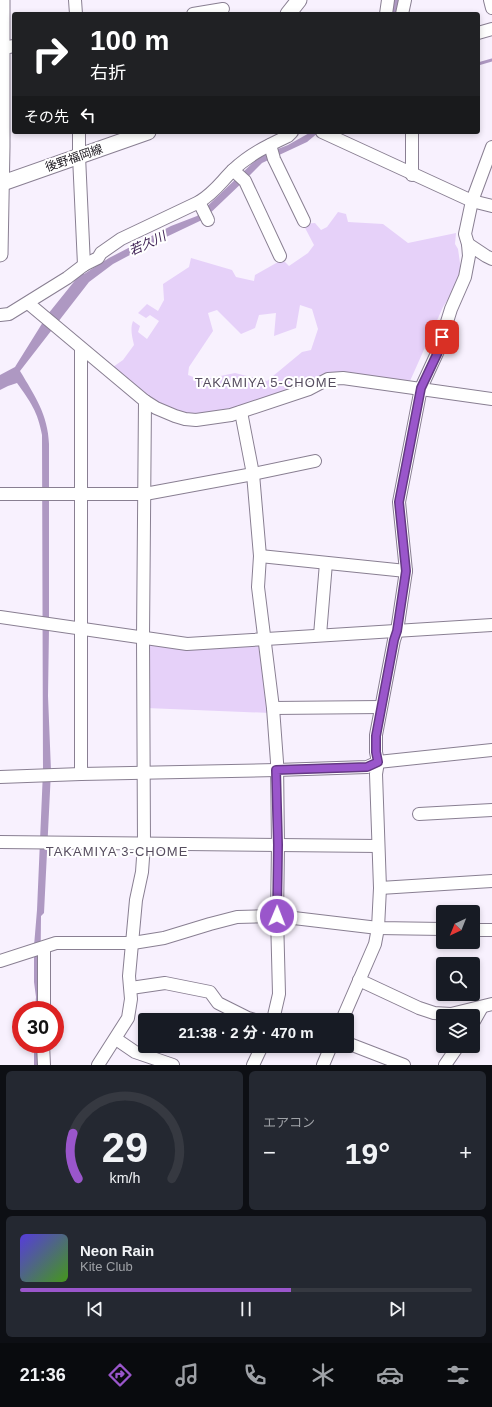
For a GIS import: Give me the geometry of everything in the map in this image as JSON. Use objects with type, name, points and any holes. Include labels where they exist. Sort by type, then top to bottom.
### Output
[{"type":"main road","points":[[290,12],[299,0]]},
{"type":"main road","points":[[0,254],[1,184],[9,47],[1,6]]},
{"type":"main road","name":"後野福岡線","points":[[1,184],[142,134]]},
{"type":"street","points":[[75,0],[76,12]]},
{"type":"street","points":[[386,12],[388,0]]},
{"type":"street","points":[[490,0],[492,8]]},
{"type":"street","points":[[203,12],[223,8]]},
{"type":"street","points":[[480,32],[492,29]]},
{"type":"street","points":[[79,134],[84,265]]},
{"type":"street","points":[[0,315],[9,314],[28,303],[67,278],[84,265],[98,258],[101,253],[121,239],[200,204],[257,150],[272,150],[290,134]]},
{"type":"street","points":[[327,134],[412,175],[472,201],[492,206]]},
{"type":"street","points":[[412,134],[412,175]]},
{"type":"street","points":[[345,1013],[375,944],[378,928],[380,888],[376,774],[378,762],[376,752],[376,736],[397,631],[406,571],[399,502],[421,388],[438,352],[451,309],[465,277],[469,256],[465,234],[472,201],[492,147]]},
{"type":"street","points":[[272,150],[304,221]]},
{"type":"street","points":[[234,171],[245,181],[280,256]]},
{"type":"street","points":[[200,204],[208,220]]},
{"type":"street","points":[[468,244],[492,259]]},
{"type":"street","points":[[28,303],[81,349],[145,401],[156,408],[184,419],[196,420],[231,415],[309,389],[328,379],[343,378],[492,399]]},
{"type":"street","points":[[81,349],[81,774]]},
{"type":"street","points":[[98,1065],[128,1018],[131,988],[129,976],[136,900],[142,872],[144,844],[143,638],[145,401]]},
{"type":"street","points":[[242,412],[253,474],[260,556],[258,587],[273,708],[278,845],[277,916],[279,994],[275,1013]]},
{"type":"street","points":[[0,494],[145,494],[253,474],[315,460]]},
{"type":"street","points":[[260,556],[406,571]]},
{"type":"street","points":[[320,635],[326,563]]},
{"type":"street","points":[[0,617],[187,644],[492,624]]},
{"type":"street","points":[[273,708],[381,707]]},
{"type":"street","points":[[0,777],[367,767],[378,762],[492,750]]},
{"type":"street","points":[[419,814],[492,810]]},
{"type":"street","points":[[0,842],[378,846]]},
{"type":"street","points":[[380,888],[492,881]]},
{"type":"street","points":[[0,961],[56,943],[133,943],[164,938],[237,917],[277,916],[378,928],[436,929]]},
{"type":"street","points":[[480,930],[492,930]]},
{"type":"street","points":[[39,949],[43,1001]]},
{"type":"street","points":[[359,980],[434,1014],[451,1014],[487,1006]]},
{"type":"street","points":[[131,988],[165,983],[210,992],[218,1003],[238,1013]]},
{"type":"street","points":[[480,1014],[487,1006]]},
{"type":"street","points":[[116,1039],[135,1052],[173,1065]]},
{"type":"street","points":[[354,1046],[404,1065]]},
{"type":"street","points":[[43,1053],[44,1065]]},
{"type":"street","points":[[253,1065],[259,1053]]},
{"type":"street","points":[[323,1065],[328,1053]]},
{"type":"street","points":[[445,1065],[453,1053]]},
{"type":"shaded area","points":[[338,212],[346,214],[348,222],[383,224],[408,243],[456,233],[455,244],[458,249],[462,277],[443,307],[410,381],[343,374],[238,407],[194,414],[173,412],[147,400],[110,369],[123,360],[134,345],[131,330],[133,321],[140,326],[138,332],[147,339],[159,321],[150,315],[146,318],[138,313],[147,304],[158,311],[164,300],[163,284],[189,267],[191,258],[232,270],[236,277],[254,281],[255,275],[278,262],[285,262],[289,266],[308,253],[314,245],[303,224],[315,223],[321,230],[327,227]],"holes":[[[300,305],[312,309],[318,329],[311,350],[302,352],[267,381],[235,373],[201,380],[188,375],[189,367],[213,331],[208,313],[217,310],[241,334],[255,328],[259,315],[276,313],[274,336],[296,328]]]},
{"type":"shaded area","points":[[146,642],[262,642],[270,713],[146,708]]},
{"type":"water","points":[[394,0],[402,0],[400,12],[391,12]]},
{"type":"water","name":"若久川","points":[[307,134],[317,134],[307,142],[262,163],[204,219],[113,264],[89,282],[20,371],[40,406],[46,424],[49,444],[48,696],[51,771],[44,913],[41,916],[40,1001],[36,1001],[34,946],[43,771],[42,435],[36,413],[22,389],[17,383],[0,390],[0,375],[15,367],[48,314],[81,273],[84,274],[109,258],[171,226],[197,216],[260,156],[288,145]]},
{"type":"water","points":[[34,1053],[39,1053],[40,1065],[34,1065]]},
{"type":"waterway","points":[[480,63],[492,60]]},
{"type":"district","name":"TAKAMIYA 5-CHOME","points":[[266,382]]},
{"type":"district","name":"TAKAMIYA 3-CHOME","points":[[117,851]]},
{"type":"route","points":[[277,916],[278,845],[276,770],[367,767],[378,762],[376,752],[376,736],[397,631],[406,571],[399,502],[421,388],[438,352],[442,337]]}]
